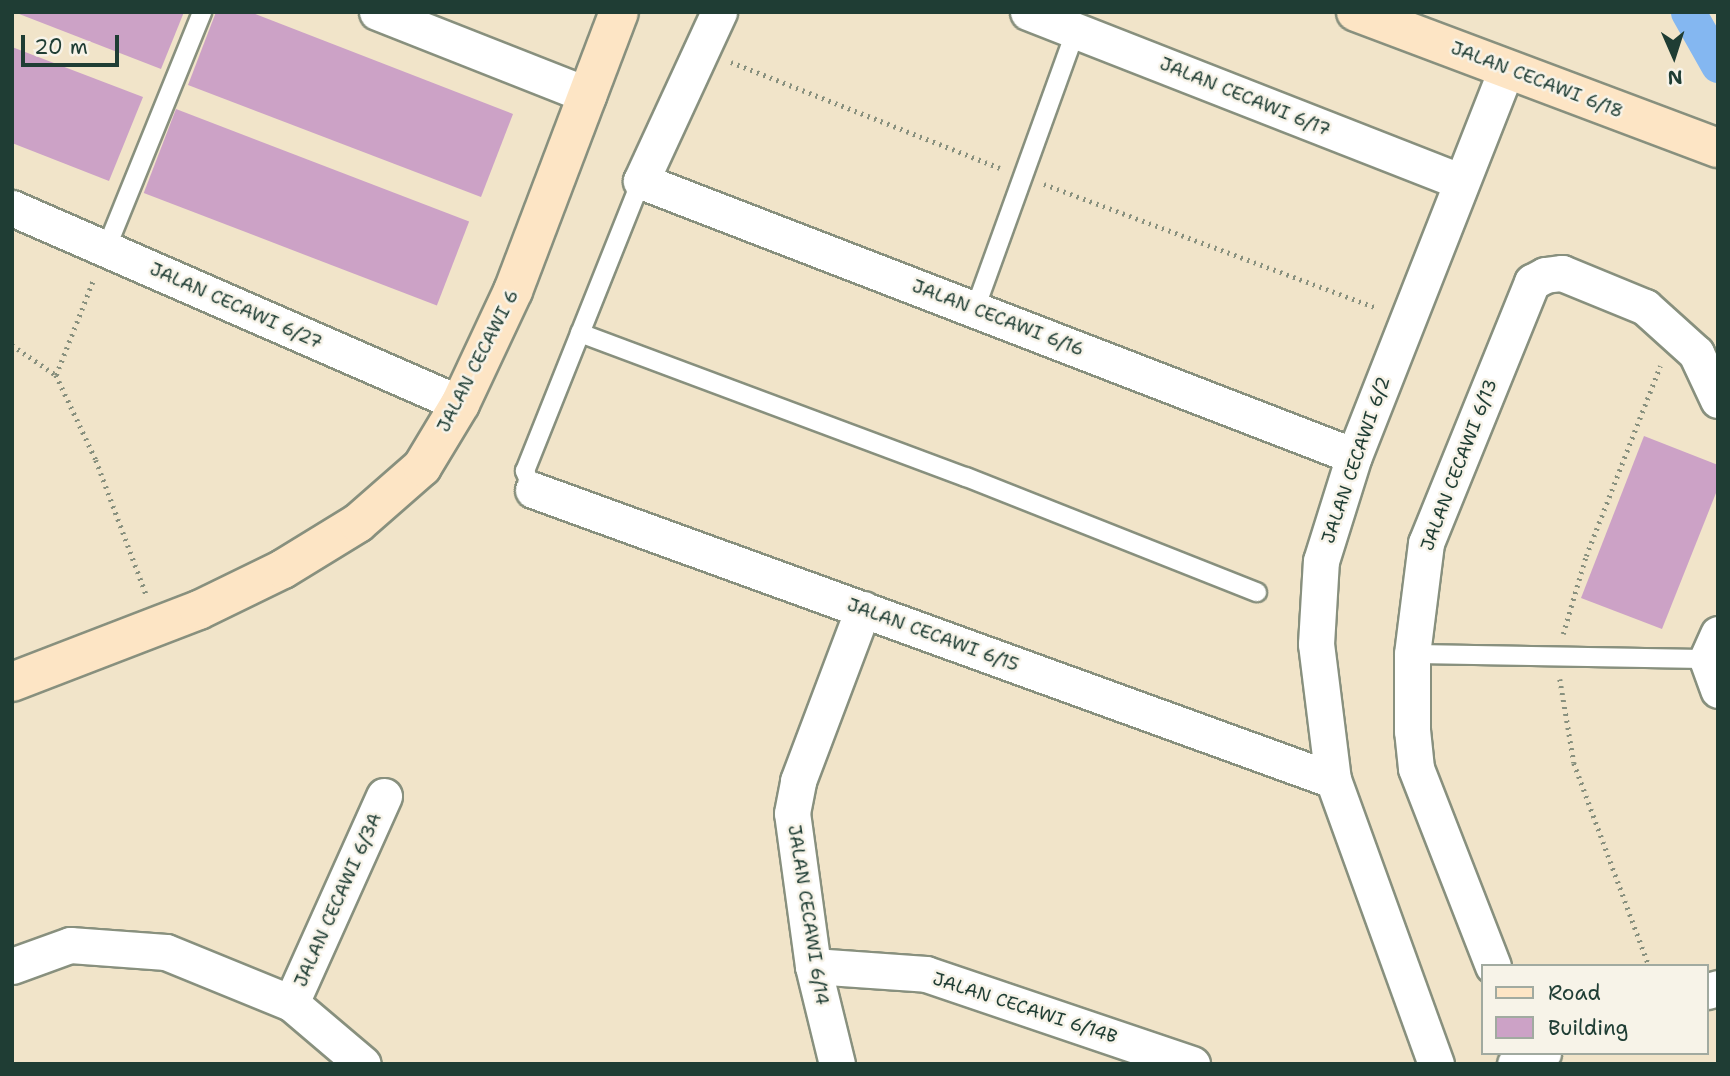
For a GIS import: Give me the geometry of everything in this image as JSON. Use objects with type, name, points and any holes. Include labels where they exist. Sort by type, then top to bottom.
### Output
[{"type":"street","points":[[377,12],[588,95]]},
{"type":"street","name":"JALAN CECAWI 6","points":[[12,682],[199,610],[283,569],[358,523],[422,467],[460,404],[513,291],[619,12]]},
{"type":"street","points":[[641,181],[719,12]]},
{"type":"street","name":"JALAN CECAWI 6/17","points":[[1028,12],[1461,182]]},
{"type":"street","name":"JALAN CECAWI 6/18","points":[[1356,12],[1718,148]]},
{"type":"street","name":"JALAN CECAWI 6/2","points":[[1436,1064],[1333,780],[1316,644],[1321,561],[1354,456],[1507,68]]},
{"type":"street","name":"JALAN CECAWI 6/16","points":[[641,181],[1354,456]]},
{"type":"street","name":"JALAN CECAWI 6/27","points":[[12,208],[460,404]]},
{"type":"street","name":"JALAN CECAWI 6/13","points":[[1492,964],[1416,768],[1412,731],[1412,654],[1426,543],[1532,282],[1545,275],[1562,273],[1645,307],[1696,353],[1718,400]]},
{"type":"street","name":"JALAN CECAWI 6/15","points":[[533,490],[1333,780]]},
{"type":"street","name":"JALAN CECAWI 6/14","points":[[837,1064],[813,966],[792,813],[798,781],[863,609]]},
{"type":"street","name":"JALAN CECAWI 6/3A","points":[[291,1003],[384,796]]},
{"type":"street","points":[[12,966],[70,945],[166,952],[291,1003],[363,1064]]},
{"type":"street","name":"JALAN CECAWI 6/14B","points":[[813,966],[926,974],[1186,1063]]},
{"type":"lane","points":[[106,249],[202,12]]},
{"type":"lane","points":[[975,309],[1076,30]]},
{"type":"lane","points":[[533,490],[524,471],[641,181]]},
{"type":"lane","points":[[580,333],[966,477],[1257,592]]},
{"type":"lane","points":[[1412,654],[1714,661]]},
{"type":"path","points":[[702,50],[1023,177],[1408,320]]},
{"type":"path","points":[[56,375],[106,249]]},
{"type":"path","points":[[12,345],[56,375],[96,460],[158,626]]},
{"type":"building","points":[[14,12],[184,12],[161,69]]},
{"type":"building","points":[[216,12],[250,12],[513,114],[481,197],[188,85]]},
{"type":"building","points":[[12,47],[143,97],[109,181],[12,143]]},
{"type":"building","points":[[176,109],[469,222],[437,306],[144,193]]},
{"type":"building","points":[[1644,436],[1718,465],[1718,488],[1662,629],[1581,598]]},
{"type":"waterway","points":[[1688,12],[1718,65]]}]
